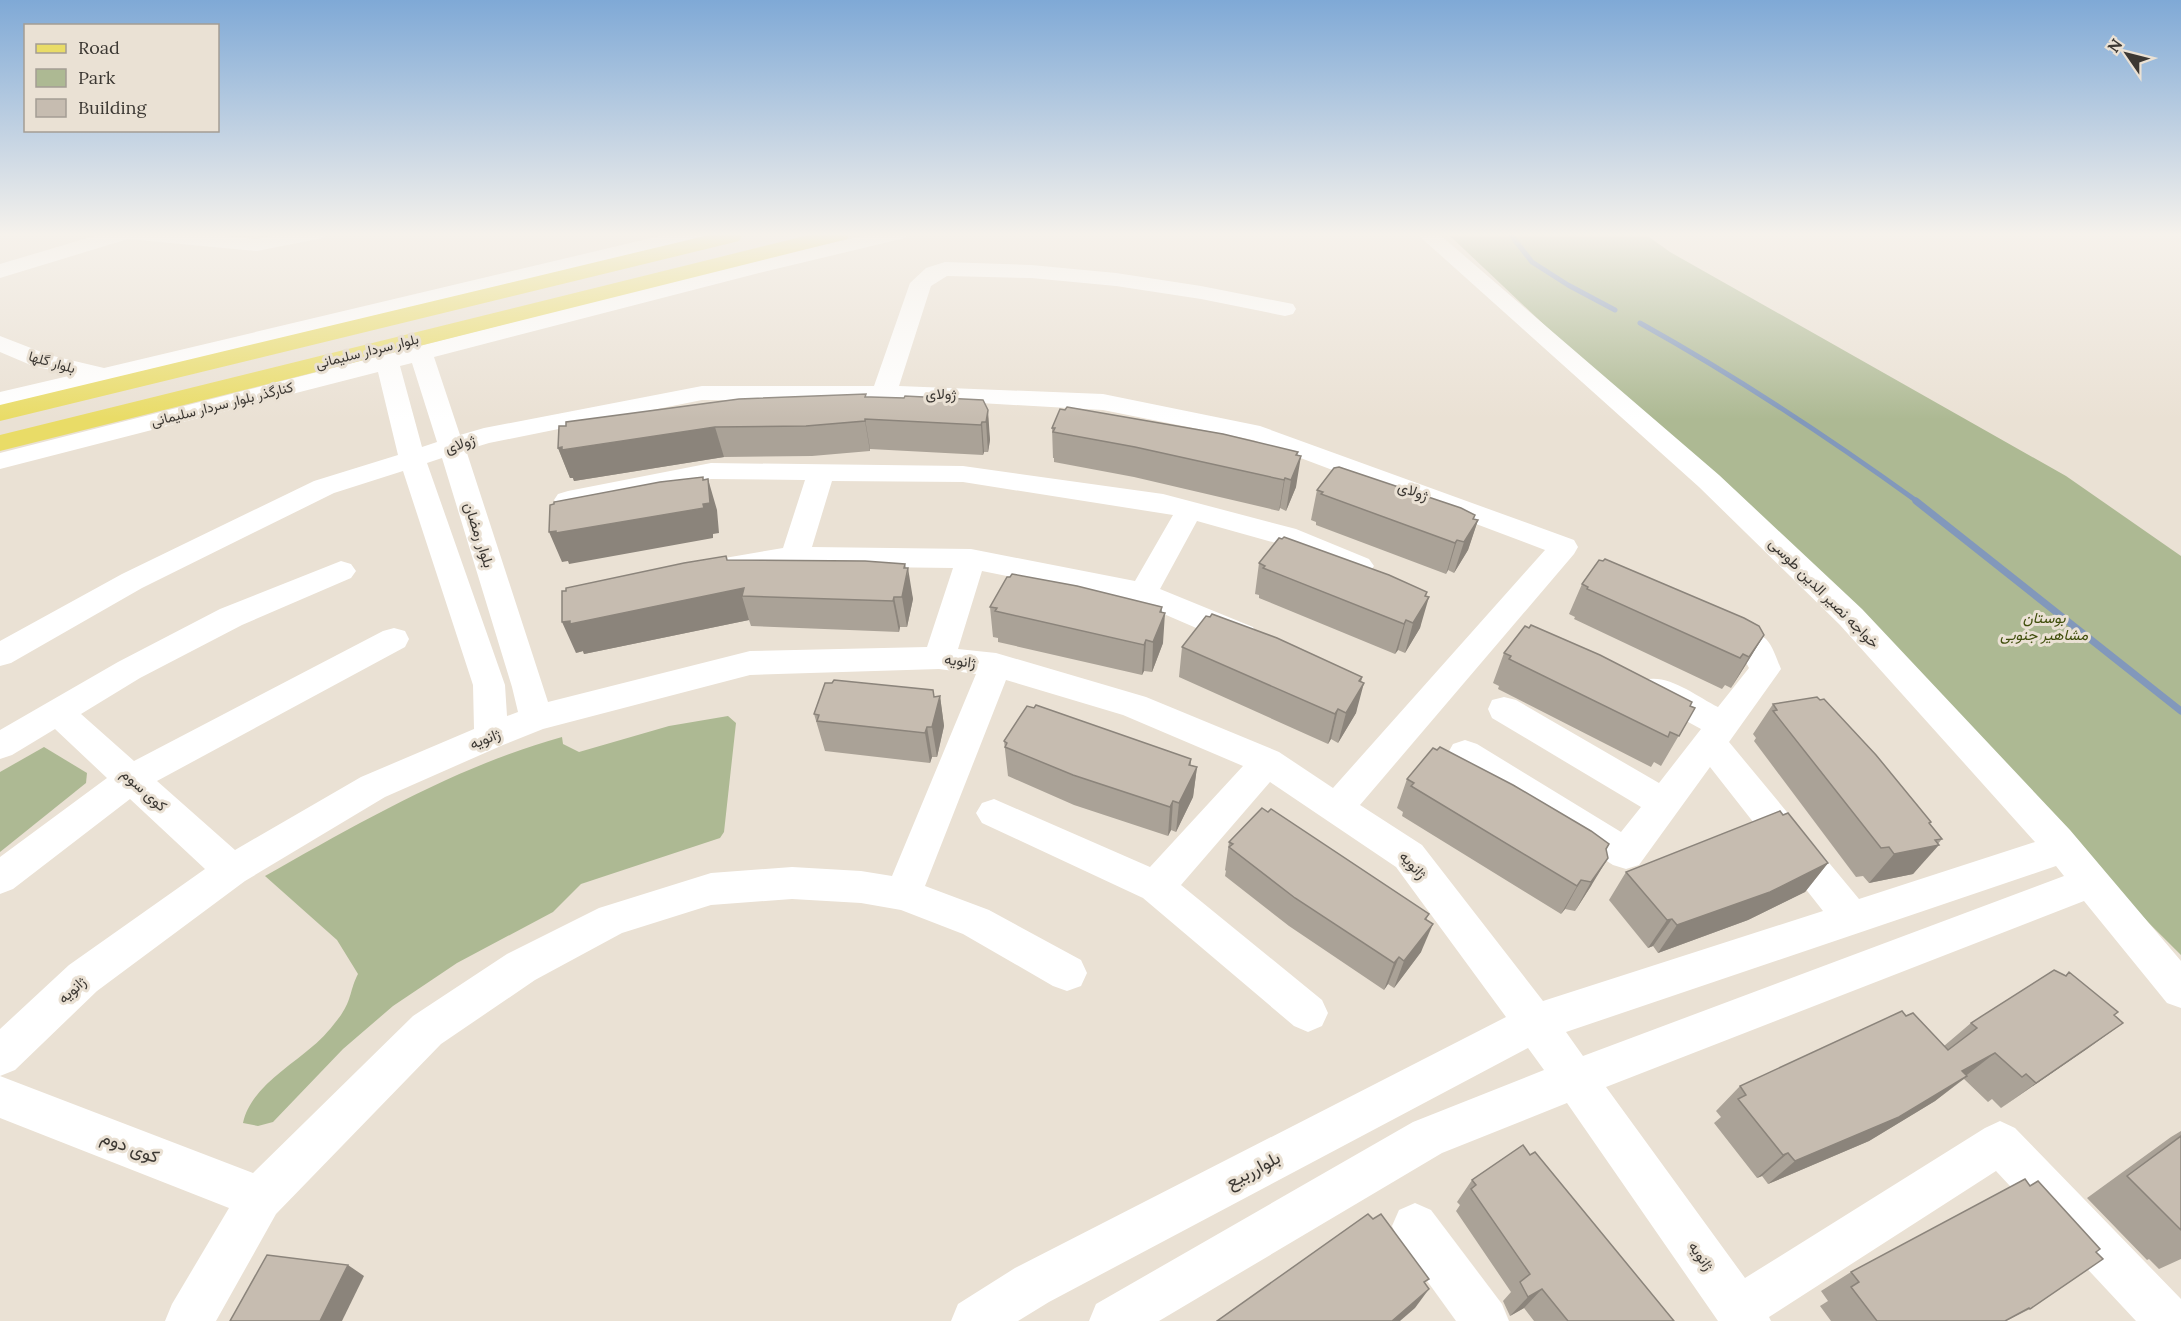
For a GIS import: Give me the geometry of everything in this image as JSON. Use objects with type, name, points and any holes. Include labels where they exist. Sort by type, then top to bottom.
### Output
[{"type":"main road","name":"بلوار سردار سلیمانی","points":[[0,413],[487,296]]},
{"type":"main road","name":"بلوار سردار سلیمانی","points":[[0,443],[592,296]]},
{"type":"street","points":[[0,400],[439,296]]},
{"type":"street","name":"کنارگذر بلوار سردار سلیمانی","points":[[0,461],[643,296]]},
{"type":"street","points":[[884,394],[917,296]]},
{"type":"street","points":[[1225,296],[1284,309]]},
{"type":"street","name":"خواجه نصیر الدین طوسی","points":[[1497,296],[1709,481],[1851,617],[2062,848],[2181,990]]},
{"type":"street","points":[[286,331],[333,333],[380,310]]},
{"type":"street","name":"بلوار گلها","points":[[0,343],[42,361],[105,375]]},
{"type":"street","name":"بلوار رمضان","points":[[422,352],[528,687],[515,733]]},
{"type":"street","points":[[387,361],[412,459],[489,685],[515,733]]},
{"type":"street","name":"ژولای","points":[[0,655],[132,581],[324,487],[484,436],[702,393],[946,394],[1102,402],[1260,434],[1564,546],[1337,808]]},
{"type":"street","points":[[568,500],[711,471],[963,474],[1162,503],[1286,536],[1379,574]]},
{"type":"street","points":[[795,556],[821,472]]},
{"type":"street","points":[[1143,593],[1189,510]]},
{"type":"street","points":[[691,571],[795,556],[971,559],[1143,593],[1262,643]]},
{"type":"street","points":[[939,658],[971,559]]},
{"type":"street","points":[[0,746],[56,711],[231,617],[341,571]]},
{"type":"street","points":[[1465,753],[1626,854],[1765,669],[1756,648],[1697,616]]},
{"type":"street","points":[[0,878],[131,779],[394,639]]},
{"type":"street","name":"ژانویه","points":[[0,1056],[83,978],[232,870],[373,787],[515,733],[750,663],[939,658],[996,665],[1134,706],[1267,762],[1409,856],[1535,1023],[1743,1315]]},
{"type":"street","points":[[903,894],[996,665]]},
{"type":"street","points":[[1631,676],[1717,734],[1851,917]]},
{"type":"street","points":[[1504,709],[1664,803]]},
{"type":"street","name":"کوی سوم","points":[[56,711],[232,870]]},
{"type":"street","points":[[1156,887],[1267,762]]},
{"type":"street","points":[[994,813],[1156,887],[1308,1013]]},
{"type":"street","name":"بلوارربیع","points":[[986,1318],[1032,1285],[1535,1023],[2062,848]]},
{"type":"street","points":[[1113,1321],[1428,1137],[2091,882]]},
{"type":"street","points":[[189,1321],[260,1198],[427,1030],[521,967],[612,920],[711,889],[792,883],[861,887],[903,894],[976,922],[1067,973]]},
{"type":"street","name":"کوی دوم","points":[[0,1097],[260,1198]]},
{"type":"street","points":[[1743,1315],[2000,1143],[2169,1321]]},
{"type":"street","points":[[1415,1226],[1485,1321]]},
{"type":"green space","name":"بوستان مشاهیر جنوبی","points":[[1513,296],[1747,296],[2066,476],[2181,556],[2181,955],[1609,386]]},
{"type":"green space","points":[[728,716],[736,723],[724,832],[720,838],[581,884],[553,912],[457,963],[393,1006],[343,1049],[273,1122],[258,1126],[243,1123],[253,1100],[262,1089],[328,1032],[345,1009],[358,974],[337,940],[265,876],[409,798],[523,749],[562,737],[563,744],[579,752],[669,726]]},
{"type":"green space","points":[[44,747],[87,773],[86,783],[0,852],[0,772]]},
{"type":"building","points":[[866,394],[865,397],[904,398],[905,396],[983,400],[988,410],[986,422],[982,422],[981,425],[865,419],[865,421],[806,426],[715,427],[562,450],[562,447],[558,448],[559,426],[566,426],[566,422],[739,399]]},
{"type":"building","points":[[1067,407],[1223,434],[1298,452],[1296,455],[1301,456],[1291,480],[1285,478],[1284,480],[1135,447],[1053,432],[1055,428],[1052,428],[1060,409],[1065,410]]},
{"type":"building","points":[[1339,467],[1461,508],[1475,515],[1473,519],[1478,520],[1464,542],[1457,540],[1455,543],[1321,494],[1323,492],[1317,490],[1334,468]]},
{"type":"building","points":[[703,477],[703,480],[708,479],[710,503],[703,504],[704,508],[556,533],[556,531],[549,532],[550,505],[554,502],[660,482]]},
{"type":"building","points":[[1284,537],[1389,575],[1427,592],[1425,596],[1429,597],[1413,623],[1406,620],[1404,624],[1263,568],[1265,566],[1259,563],[1279,538]]},
{"type":"building","points":[[726,556],[727,560],[865,561],[905,564],[904,568],[908,568],[902,597],[894,597],[893,601],[742,596],[744,588],[570,624],[570,621],[562,622],[562,591],[566,591],[566,588]]},
{"type":"building","points":[[1605,559],[1744,618],[1759,626],[1764,635],[1749,657],[1743,654],[1740,658],[1587,589],[1588,587],[1582,584],[1599,560]]},
{"type":"building","points":[[1012,574],[1077,586],[1162,607],[1160,612],[1165,613],[1153,642],[1146,640],[1144,645],[995,611],[997,608],[990,607],[1007,577]]},
{"type":"building","points":[[1212,614],[1277,638],[1362,677],[1359,681],[1364,683],[1346,713],[1338,709],[1335,714],[1182,647],[1206,616],[1210,617]]},
{"type":"building","points":[[1531,625],[1600,655],[1692,702],[1690,706],[1695,708],[1679,736],[1670,732],[1668,737],[1509,659],[1511,656],[1504,653],[1525,626],[1529,628]]},
{"type":"building","points":[[834,680],[933,690],[934,697],[940,696],[932,727],[927,727],[925,733],[817,721],[819,715],[814,714],[825,683],[832,683]]},
{"type":"building","points":[[1817,697],[1820,700],[1824,699],[1876,755],[1931,822],[1929,823],[1942,839],[1935,840],[1939,845],[1894,854],[1889,847],[1881,848],[1773,711],[1777,710],[1773,704]]},
{"type":"building","points":[[1036,705],[1191,759],[1189,765],[1197,767],[1179,803],[1173,801],[1170,807],[1073,775],[1005,747],[1007,743],[1004,741],[1027,706],[1034,708]]},
{"type":"building","points":[[1440,747],[1513,785],[1609,844],[1606,849],[1608,858],[1591,882],[1581,880],[1577,886],[1411,786],[1414,783],[1407,779],[1433,748],[1437,750]]},
{"type":"building","points":[[1262,808],[1268,812],[1271,809],[1429,914],[1425,919],[1433,924],[1404,961],[1399,957],[1394,963],[1295,898],[1229,847],[1233,844],[1229,842]]},
{"type":"building","points":[[1780,811],[1783,815],[1788,813],[1828,863],[1770,892],[1677,925],[1672,919],[1667,920],[1626,872]]},
{"type":"building","points":[[2054,970],[2066,976],[2069,972],[2118,1012],[2114,1015],[2123,1023],[2036,1083],[2026,1074],[2022,1077],[1995,1053],[1962,1071],[1967,1076],[1899,1117],[1795,1161],[1788,1153],[1783,1155],[1738,1099],[1746,1095],[1740,1086],[1902,1011],[1906,1016],[1913,1013],[1948,1050],[1977,1028],[1971,1023]]},
{"type":"building","points":[[2181,1136],[2181,1230],[2127,1176]]},
{"type":"building","points":[[1523,1145],[1530,1155],[1535,1152],[1674,1321],[1568,1321],[1542,1289],[1528,1297],[1520,1282],[1530,1274],[1471,1189],[1476,1185],[1472,1180]]},
{"type":"building","points":[[2025,1179],[2030,1186],[2038,1181],[2100,1249],[2096,1252],[2103,1259],[2030,1309],[2005,1321],[1877,1321],[1851,1287],[1859,1282],[1851,1272]]},
{"type":"building","points":[[1368,1214],[1373,1219],[1381,1214],[1429,1279],[1424,1282],[1429,1289],[1392,1321],[1217,1321]]},
{"type":"building","points":[[267,1255],[348,1265],[320,1321],[230,1321]]},
{"type":"waterway","points":[[1588,296],[1615,310]]},
{"type":"waterway","points":[[1640,323],[1782,408],[1918,502]]},
{"type":"waterway","points":[[1916,501],[2181,711]]}]
